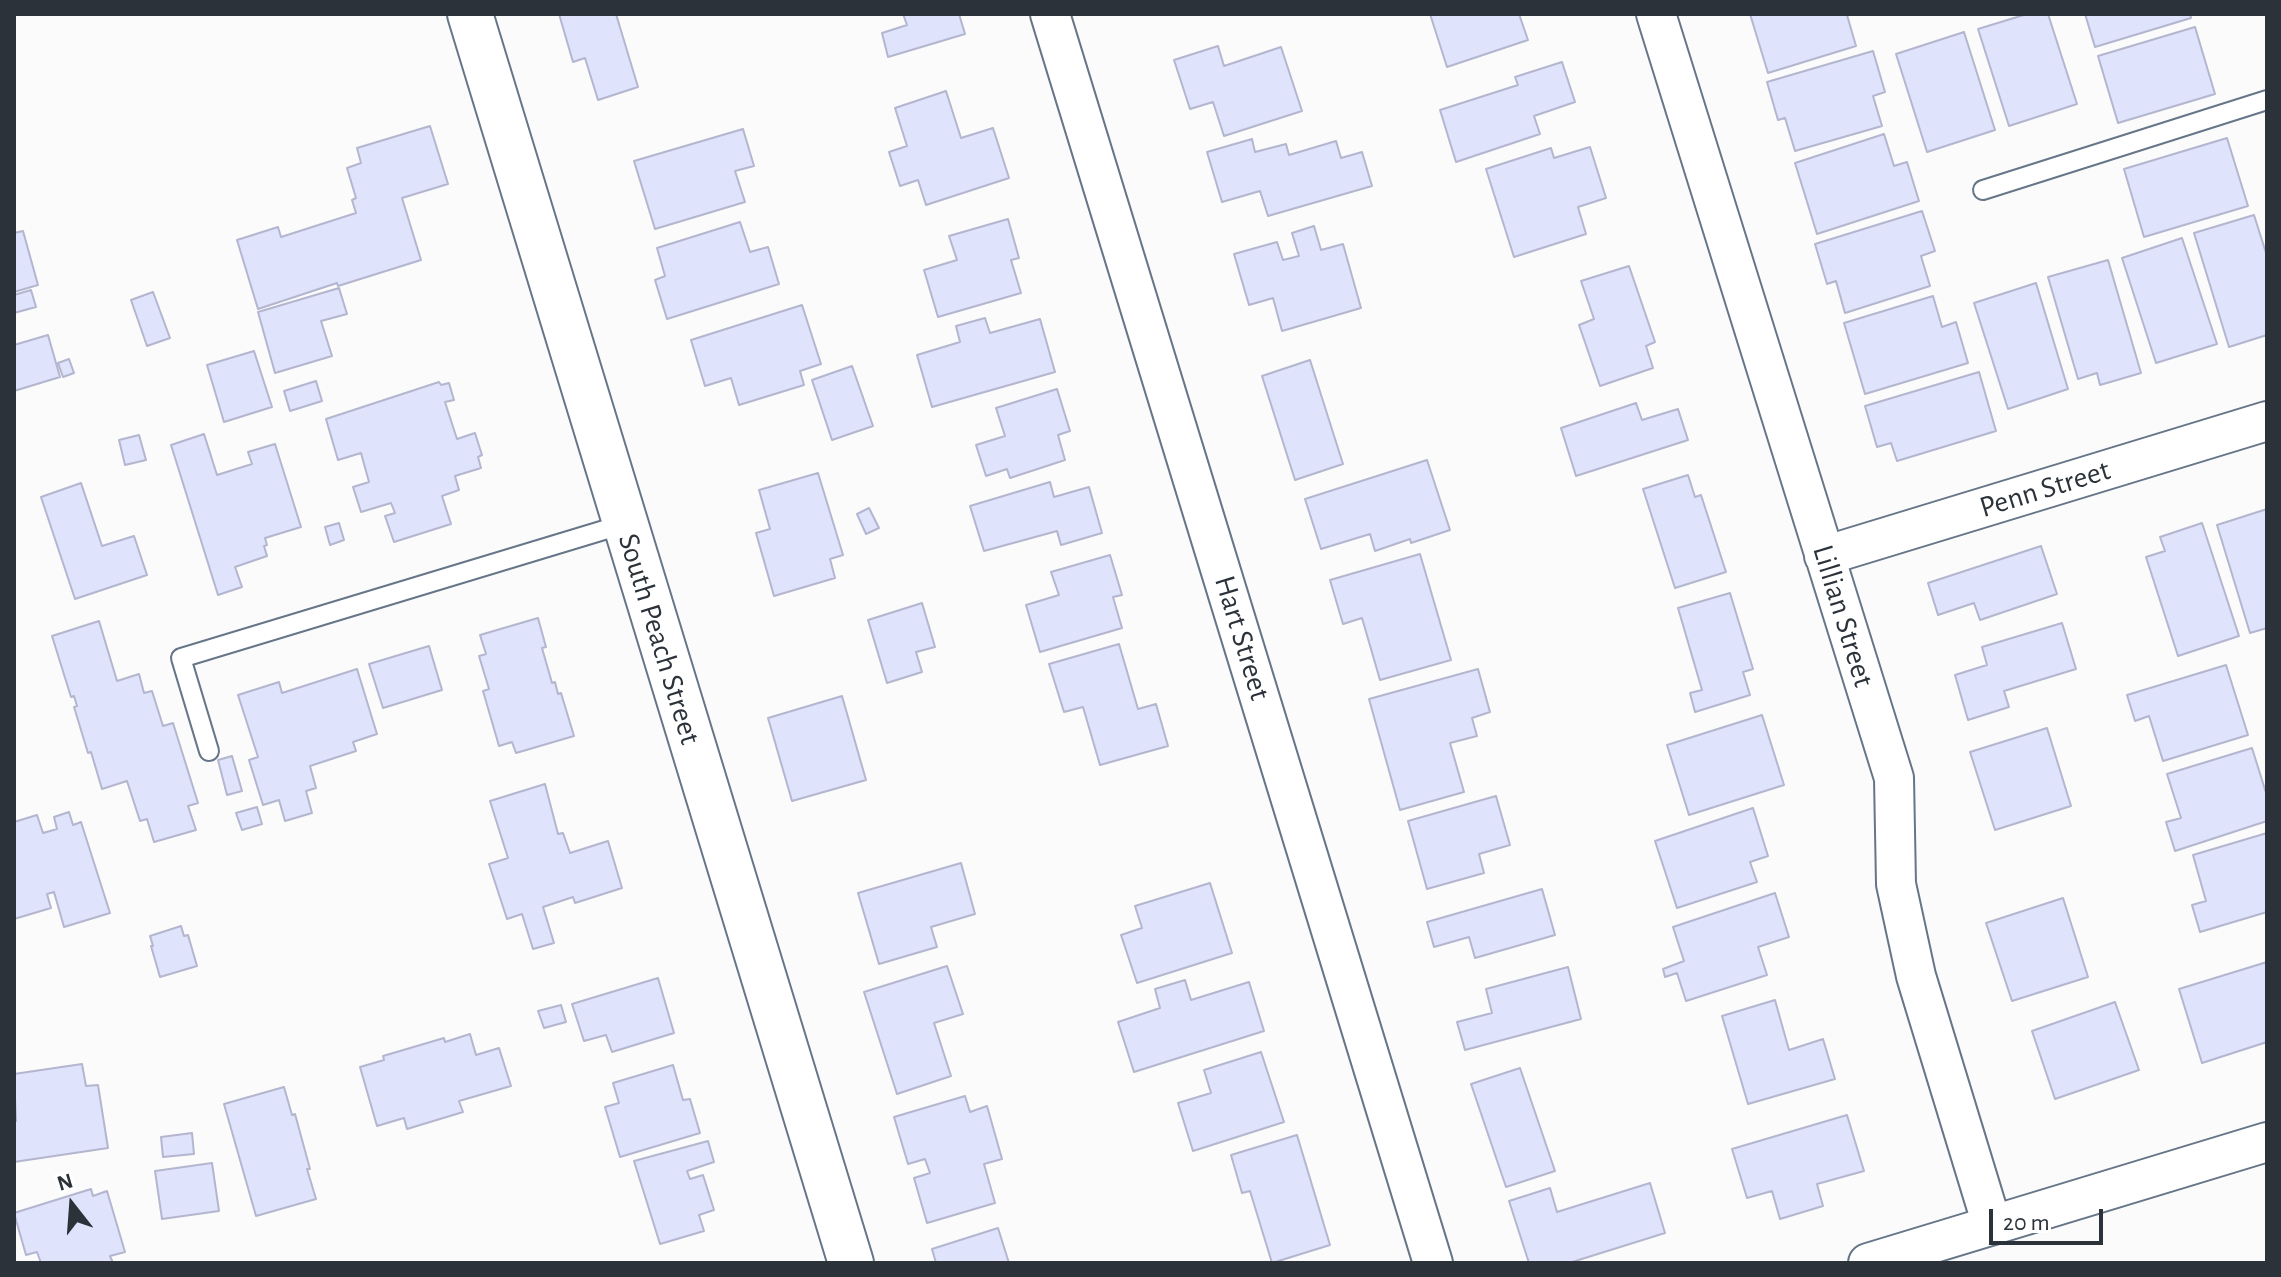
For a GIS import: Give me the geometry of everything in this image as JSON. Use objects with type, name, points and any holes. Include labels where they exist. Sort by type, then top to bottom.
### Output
[{"type":"street","name":"South Peach Street","points":[[470,14],[851,1263]]},
{"type":"street","name":"Hart Street","points":[[1050,14],[1433,1263]]},
{"type":"street","name":"Lillian Street","points":[[1656,14],[1894,778],[1896,884],[1916,976],[1992,1225]]},
{"type":"street","name":"Penn Street","points":[[1824,556],[2267,421]]},
{"type":"street","points":[[1868,1263],[2267,1142]]},
{"type":"lane","points":[[1983,190],[2267,100]]},
{"type":"lane","points":[[209,751],[181,658],[624,524]]},
{"type":"building","points":[[559,14],[616,14],[638,87],[598,100],[585,58],[573,62]]},
{"type":"building","points":[[903,14],[959,14],[965,34],[888,57],[882,33],[907,25]]},
{"type":"building","points":[[1430,14],[1519,14],[1528,40],[1447,67]]},
{"type":"building","points":[[1750,14],[1850,14],[1847,15],[1856,46],[1768,73]]},
{"type":"building","points":[[2027,14],[2048,14],[2077,104],[2009,126],[1978,29]]},
{"type":"building","points":[[2085,14],[2190,14],[2191,18],[2095,47]]},
{"type":"building","points":[[2195,27],[2215,94],[2118,123],[2098,56]]},
{"type":"building","points":[[1964,32],[1995,130],[1927,152],[1896,54]]},
{"type":"building","points":[[1218,46],[1224,66],[1281,47],[1302,111],[1224,136],[1213,102],[1190,109],[1174,60]]},
{"type":"building","points":[[1873,51],[1885,92],[1873,96],[1882,126],[1795,151],[1785,118],[1778,120],[1767,82]]},
{"type":"building","points":[[1562,62],[1575,102],[1534,116],[1540,134],[1456,162],[1440,110],[1518,85],[1515,77]]},
{"type":"building","points":[[946,91],[961,138],[993,128],[1009,178],[926,205],[918,180],[900,186],[889,152],[907,146],[895,108]]},
{"type":"building","points":[[430,126],[448,184],[402,198],[421,260],[258,309],[237,240],[278,227],[281,237],[356,213],[352,200],[356,198],[347,168],[361,163],[357,148]]},
{"type":"building","points":[[743,129],[754,166],[735,171],[745,202],[655,229],[634,161]]},
{"type":"building","points":[[1884,134],[1894,166],[1907,162],[1919,201],[1817,234],[1795,163]]},
{"type":"building","points":[[2227,138],[2248,206],[2144,237],[2124,169]]},
{"type":"building","points":[[1252,139],[1255,152],[1286,144],[1289,155],[1336,141],[1341,158],[1362,152],[1372,186],[1268,216],[1260,191],[1222,202],[1207,152]]},
{"type":"building","points":[[1590,147],[1606,198],[1578,207],[1586,234],[1514,257],[1486,169],[1551,148],[1554,158]]},
{"type":"building","points":[[1922,211],[1935,251],[1921,256],[1930,286],[1845,313],[1836,281],[1827,284],[1815,244]]},
{"type":"building","points":[[2254,215],[2267,256],[2267,335],[2229,347],[2194,233]]},
{"type":"building","points":[[1008,219],[1019,258],[1011,260],[1021,293],[938,317],[924,270],[957,260],[949,236]]},
{"type":"building","points":[[740,222],[750,252],[768,247],[779,284],[667,319],[655,280],[665,276],[657,248]]},
{"type":"building","points":[[1314,226],[1321,250],[1343,244],[1361,308],[1282,331],[1273,298],[1249,305],[1234,254],[1277,242],[1283,260],[1299,256],[1292,233]]},
{"type":"building","points":[[23,231],[38,285],[14,292],[14,233]]},
{"type":"building","points":[[2182,238],[2217,344],[2156,363],[2122,258]]},
{"type":"building","points":[[2108,260],[2141,373],[2100,385],[2097,373],[2078,379],[2048,277]]},
{"type":"building","points":[[1629,266],[1655,342],[1646,346],[1653,368],[1600,386],[1579,325],[1594,319],[1581,281]]},
{"type":"building","points":[[2036,283],[2068,389],[2008,409],[1974,303]]},
{"type":"building","points":[[339,288],[347,314],[321,321],[332,356],[275,373],[258,312]]},
{"type":"building","points":[[31,290],[36,307],[14,313],[14,295]]},
{"type":"building","points":[[153,292],[170,338],[147,346],[131,300]]},
{"type":"building","points":[[1933,296],[1942,327],[1956,322],[1968,363],[1865,394],[1844,323]]},
{"type":"building","points":[[802,305],[821,364],[800,371],[804,385],[739,405],[731,378],[705,386],[691,340]]},
{"type":"building","points":[[985,318],[990,333],[1040,319],[1055,372],[932,407],[917,355],[960,342],[956,326]]},
{"type":"building","points":[[48,335],[60,377],[14,391],[14,345]]},
{"type":"building","points":[[254,351],[272,407],[224,422],[207,365]]},
{"type":"building","points":[[69,359],[74,373],[63,377],[58,363]]},
{"type":"building","points":[[1310,360],[1343,464],[1295,480],[1262,376]]},
{"type":"building","points":[[852,366],[873,426],[832,440],[812,380]]},
{"type":"building","points":[[1979,372],[1996,431],[1897,461],[1891,443],[1877,447],[1865,406]]},
{"type":"building","points":[[316,381],[322,401],[290,411],[284,391]]},
{"type":"building","points":[[439,382],[441,385],[449,383],[454,400],[445,402],[457,439],[475,433],[482,455],[478,457],[481,468],[455,476],[459,490],[442,496],[451,524],[394,542],[385,516],[395,513],[391,503],[361,512],[353,487],[369,482],[361,453],[338,460],[326,419]]},
{"type":"building","points":[[1057,389],[1070,431],[1058,435],[1065,460],[1010,478],[1007,469],[986,476],[976,445],[1005,436],[996,408]]},
{"type":"building","points":[[1636,403],[1642,420],[1678,409],[1688,440],[1576,476],[1561,428]]},
{"type":"building","points":[[204,434],[217,475],[252,464],[248,452],[275,444],[301,527],[265,538],[267,556],[235,567],[242,587],[218,595],[171,445]]},
{"type":"building","points":[[139,435],[146,460],[125,465],[119,440]]},
{"type":"building","points":[[1427,460],[1450,530],[1375,551],[1370,534],[1321,549],[1305,499]]},
{"type":"building","points":[[818,473],[843,555],[830,559],[835,578],[774,596],[756,533],[770,529],[759,490]]},
{"type":"building","points":[[1688,475],[1695,497],[1701,495],[1726,572],[1675,588],[1643,489]]},
{"type":"building","points":[[1050,482],[1054,497],[1089,487],[1102,533],[1061,545],[1057,531],[984,551],[970,506]]},
{"type":"building","points":[[81,483],[102,546],[134,536],[147,575],[75,599],[41,497]]},
{"type":"building","points":[[869,508],[879,528],[866,534],[857,514]]},
{"type":"building","points":[[2267,509],[2267,628],[2250,633],[2217,525]]},
{"type":"building","points":[[339,523],[344,540],[330,545],[325,527]]},
{"type":"building","points":[[2202,523],[2239,636],[2178,656],[2146,557],[2165,551],[2160,537]]},
{"type":"building","points":[[2041,546],[2057,594],[1980,620],[1974,603],[1938,615],[1928,583]]},
{"type":"building","points":[[1420,554],[1451,660],[1380,680],[1362,618],[1343,624],[1330,580]]},
{"type":"building","points":[[1110,555],[1122,595],[1113,597],[1122,628],[1040,652],[1026,605],[1059,595],[1051,572]]},
{"type":"building","points":[[1730,593],[1753,669],[1743,672],[1750,695],[1695,712],[1690,693],[1702,690],[1678,608]]},
{"type":"building","points":[[922,603],[935,647],[916,652],[922,672],[887,683],[868,620]]},
{"type":"building","points":[[538,618],[546,647],[542,648],[552,683],[555,682],[558,694],[561,693],[574,736],[516,753],[512,742],[499,746],[483,691],[489,689],[479,656],[486,654],[480,635]]},
{"type":"building","points":[[99,621],[117,681],[139,674],[144,693],[152,691],[163,726],[173,723],[198,803],[188,806],[196,830],[154,842],[147,819],[140,821],[127,781],[102,789],[52,636]]},
{"type":"building","points":[[2062,623],[2076,669],[2004,691],[2009,707],[1968,720],[1955,675],[1987,665],[1982,647]]},
{"type":"building","points":[[1119,644],[1138,709],[1156,704],[1168,746],[1100,765],[1083,707],[1064,712],[1049,664]]},
{"type":"building","points":[[429,646],[442,690],[383,708],[369,664]]},
{"type":"building","points":[[2226,665],[2248,735],[2163,761],[2149,716],[2135,721],[2127,695]]},
{"type":"building","points":[[357,669],[377,734],[353,742],[356,751],[310,766],[316,788],[306,791],[312,813],[285,821],[279,800],[263,805],[249,760],[258,757],[238,695],[279,682],[282,693]]},
{"type":"building","points":[[1478,669],[1490,712],[1472,718],[1477,736],[1450,743],[1464,792],[1400,810],[1369,699]]},
{"type":"building","points":[[842,696],[866,780],[792,801],[768,718]]},
{"type":"building","points":[[1762,715],[1784,785],[1689,815],[1667,745]]},
{"type":"building","points":[[2047,728],[2071,806],[1995,830],[1970,752]]},
{"type":"building","points":[[2252,748],[2267,796],[2267,821],[2175,851],[2166,822],[2181,818],[2167,774]]},
{"type":"building","points":[[232,756],[242,791],[227,795],[218,760]]},
{"type":"building","points":[[545,784],[558,834],[563,833],[570,853],[608,841],[622,888],[575,903],[573,897],[543,907],[554,943],[533,949],[522,914],[507,919],[489,864],[508,858],[490,801]]},
{"type":"building","points":[[1496,796],[1510,845],[1479,854],[1484,873],[1427,889],[1408,821]]},
{"type":"building","points":[[257,807],[262,824],[242,830],[236,813]]},
{"type":"building","points":[[1753,808],[1768,856],[1750,862],[1757,882],[1677,908],[1655,841]]},
{"type":"building","points":[[69,812],[73,825],[81,822],[110,913],[64,927],[54,892],[47,894],[51,908],[14,919],[14,822],[37,815],[43,833],[57,829],[54,817]]},
{"type":"building","points":[[2267,833],[2267,912],[2200,932],[2192,905],[2206,901],[2193,855]]},
{"type":"building","points":[[961,863],[975,914],[931,927],[937,947],[879,964],[858,893]]},
{"type":"building","points":[[1210,883],[1232,953],[1137,983],[1121,935],[1142,928],[1135,906]]},
{"type":"building","points":[[1542,889],[1555,935],[1475,958],[1469,937],[1434,947],[1427,922]]},
{"type":"building","points":[[1775,893],[1789,937],[1758,947],[1767,975],[1686,1001],[1677,973],[1665,977],[1663,969],[1684,961],[1673,927]]},
{"type":"building","points":[[2063,898],[2088,977],[2012,1001],[1986,923]]},
{"type":"building","points":[[181,926],[184,936],[188,935],[197,966],[160,977],[150,936]]},
{"type":"building","points":[[2267,962],[2267,1042],[2202,1063],[2179,989]]},
{"type":"building","points":[[947,966],[963,1014],[934,1023],[951,1076],[897,1094],[864,992]]},
{"type":"building","points":[[1568,967],[1581,1019],[1465,1050],[1457,1022],[1492,1013],[1486,989]]},
{"type":"building","points":[[658,978],[674,1033],[612,1052],[606,1035],[584,1041],[572,1004]]},
{"type":"building","points":[[1185,980],[1191,1000],[1249,982],[1264,1031],[1134,1072],[1118,1022],[1160,1008],[1155,989]]},
{"type":"building","points":[[1775,1000],[1789,1050],[1823,1039],[1835,1079],[1748,1104],[1722,1016]]},
{"type":"building","points":[[2115,1002],[2139,1070],[2055,1099],[2032,1031]]},
{"type":"building","points":[[561,1005],[566,1022],[544,1028],[538,1011]]},
{"type":"building","points":[[470,1034],[476,1055],[499,1048],[511,1086],[459,1101],[463,1112],[407,1129],[404,1118],[377,1126],[360,1067],[384,1060],[383,1056],[444,1038],[445,1042]]},
{"type":"building","points":[[1261,1052],[1284,1122],[1193,1151],[1178,1103],[1211,1093],[1204,1070]]},
{"type":"building","points":[[82,1064],[86,1086],[98,1085],[108,1148],[14,1162],[14,1074]]},
{"type":"building","points":[[673,1065],[683,1100],[690,1099],[700,1133],[620,1157],[605,1107],[619,1103],[613,1083]]},
{"type":"building","points":[[1520,1068],[1555,1171],[1506,1187],[1471,1084]]},
{"type":"building","points":[[284,1087],[292,1115],[295,1114],[316,1199],[256,1216],[224,1104]]},
{"type":"building","points":[[965,1096],[970,1112],[987,1106],[1002,1159],[984,1164],[995,1203],[927,1223],[914,1178],[930,1173],[925,1159],[908,1164],[894,1117]]},
{"type":"building","points":[[1847,1115],[1864,1171],[1817,1184],[1823,1206],[1780,1219],[1772,1191],[1747,1198],[1732,1149]]},
{"type":"building","points":[[192,1133],[194,1154],[163,1157],[161,1137]]},
{"type":"building","points":[[1297,1135],[1330,1245],[1272,1263],[1250,1191],[1242,1193],[1231,1155]]},
{"type":"building","points":[[708,1141],[714,1162],[687,1171],[690,1179],[703,1175],[714,1210],[699,1215],[704,1231],[660,1244],[634,1161]]},
{"type":"building","points":[[212,1163],[219,1211],[162,1219],[155,1171]]},
{"type":"building","points":[[1650,1183],[1665,1233],[1569,1263],[1529,1263],[1509,1201],[1550,1188],[1557,1212]]},
{"type":"building","points":[[91,1189],[93,1196],[107,1191],[125,1252],[110,1256],[113,1263],[41,1263],[37,1252],[26,1255],[14,1213]]},
{"type":"building","points":[[998,1228],[1009,1263],[936,1263],[932,1249]]}]
